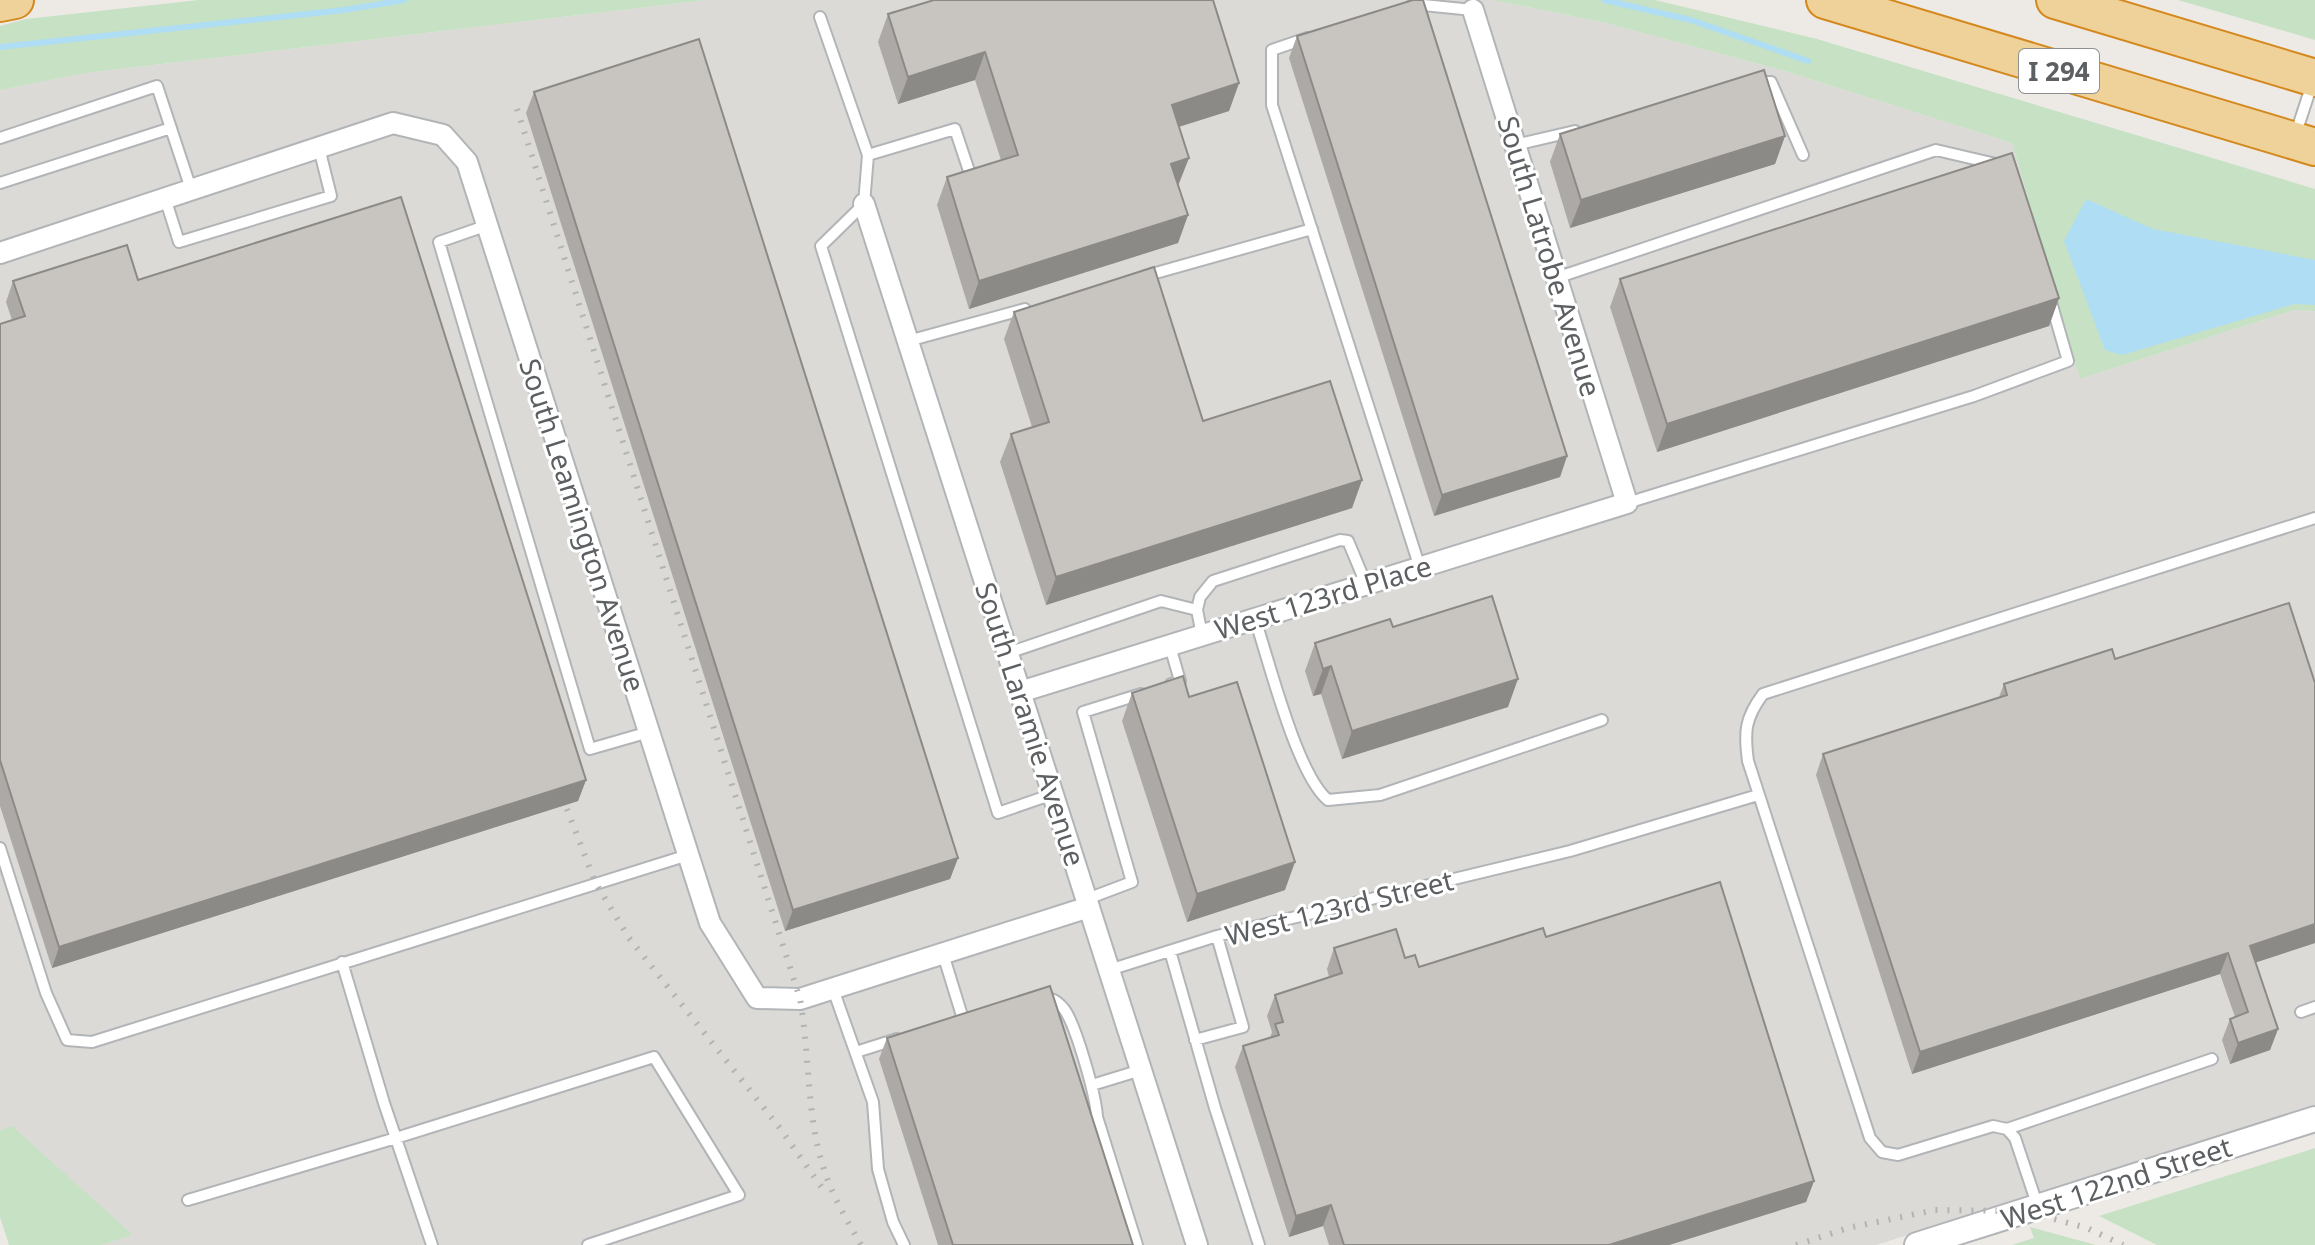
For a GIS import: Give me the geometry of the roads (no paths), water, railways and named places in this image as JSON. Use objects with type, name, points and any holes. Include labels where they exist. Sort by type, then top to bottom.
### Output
[{"type":"highway","points":[[0,3],[15,0]]},
{"type":"highway","name":"I 294","points":[[1825,0],[2304,144]]},
{"type":"highway","name":"I 294","points":[[2055,0],[2314,78]]},
{"type":"street","name":"South Latrobe Avenue","points":[[1473,10],[1627,503]]},
{"type":"street","name":"South Leamington Avenue","points":[[319,148],[393,123],[443,135],[467,162],[710,923],[757,998],[800,999],[833,989]]},
{"type":"street","points":[[0,253],[319,148]]},
{"type":"street","name":"South Laramie Avenue","points":[[864,204],[1197,1245]]},
{"type":"street","name":"West 123rd Place","points":[[1020,692],[1627,503]]},
{"type":"street","points":[[833,989],[1088,903]]},
{"type":"street","name":"West 122nd Street","points":[[1917,1245],[2315,1119]]},
{"type":"lane","points":[[1399,8],[1413,4],[1473,10]]},
{"type":"lane","points":[[820,17],[868,155],[864,204],[821,246],[998,813],[1053,794]]},
{"type":"lane","points":[[1314,36],[1272,50],[1272,105],[1420,568]]},
{"type":"lane","points":[[2304,144],[2314,78]]},
{"type":"lane","points":[[1742,86],[1771,82],[1803,155]]},
{"type":"lane","points":[[0,138],[157,86],[191,189]]},
{"type":"lane","points":[[0,183],[171,128]]},
{"type":"lane","points":[[868,155],[955,129],[970,174]]},
{"type":"lane","points":[[1515,145],[1582,129]]},
{"type":"lane","points":[[165,198],[179,242],[331,196],[319,148]]},
{"type":"lane","points":[[1556,278],[1936,150],[2011,168]]},
{"type":"lane","points":[[488,225],[439,242],[590,749],[649,732]]},
{"type":"lane","points":[[1132,279],[1312,229]]},
{"type":"lane","points":[[1627,503],[1974,396],[2068,361],[2046,285]]},
{"type":"lane","points":[[908,341],[1042,304]]},
{"type":"lane","points":[[2212,1059],[2007,1129],[1993,1126],[1898,1155],[1882,1152],[1870,1138],[1758,795],[1744,737],[1750,711],[1763,694],[2315,518]]},
{"type":"lane","points":[[1202,635],[1197,610],[1200,597],[1213,581],[1340,540],[1348,541],[1366,584]]},
{"type":"lane","points":[[1008,653],[1161,601],[1197,610]]},
{"type":"lane","points":[[1255,619],[1302,761],[1320,793],[1328,800],[1380,795],[1602,720]]},
{"type":"lane","points":[[1166,686],[1180,681],[1170,646]]},
{"type":"lane","points":[[1088,903],[1132,882],[1083,712],[1152,690]]},
{"type":"lane","name":"West 123rd Street","points":[[1109,970],[1217,936],[1570,851],[1758,795]]},
{"type":"lane","points":[[0,848],[46,993],[67,1040],[92,1042],[688,855]]},
{"type":"lane","points":[[1195,1040],[1243,1027],[1217,936]]},
{"type":"lane","points":[[1170,951],[1259,1245]]},
{"type":"lane","points":[[943,954],[963,1019]]},
{"type":"lane","points":[[342,962],[432,1245]]},
{"type":"lane","points":[[833,989],[873,1102],[878,1169],[893,1222],[904,1245]]},
{"type":"lane","points":[[1035,996],[1053,998],[1066,1011],[1096,1097],[1097,1117],[1137,1245]]},
{"type":"lane","points":[[2301,1012],[2315,1007]]},
{"type":"lane","points":[[950,1023],[978,1014]]},
{"type":"lane","points":[[856,1052],[909,1035]]},
{"type":"lane","points":[[188,1200],[654,1057],[739,1195],[588,1245]]},
{"type":"lane","points":[[1092,1085],[1141,1070]]},
{"type":"lane","points":[[2007,1129],[2019,1149],[2038,1207]]},
{"type":"water","points":[[2086,199],[2153,229],[2315,260],[2315,305],[2295,304],[2122,355],[2105,350],[2064,241]]},
{"type":"waterway","points":[[0,47],[344,10],[404,0]]},
{"type":"waterway","points":[[1604,0],[1691,20],[1808,61]]},
{"type":"railway","points":[[517,109],[800,999],[814,1125],[826,1176],[861,1245]]},
{"type":"railway","points":[[567,809],[595,882],[629,938],[779,1127],[825,1192]]},
{"type":"railway","points":[[1796,1245],[1848,1228],[1935,1210],[2024,1211],[2087,1228],[2123,1245]]}]
